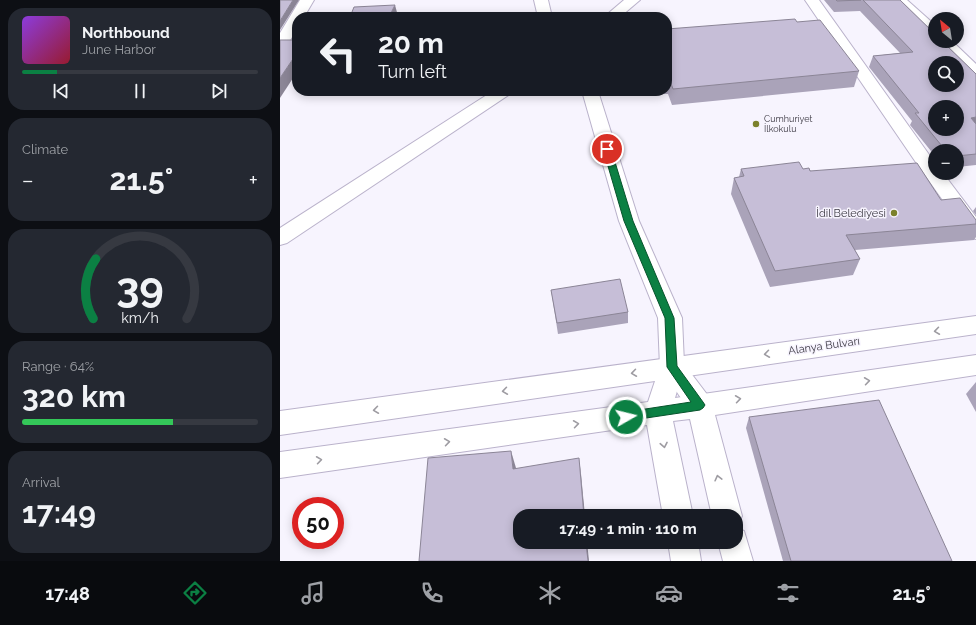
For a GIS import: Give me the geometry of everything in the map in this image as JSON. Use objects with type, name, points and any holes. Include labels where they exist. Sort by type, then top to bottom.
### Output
[{"type":"street","points":[[300,12],[307,0]]},
{"type":"street","points":[[541,0],[545,12]]},
{"type":"street","points":[[617,12],[633,0]]},
{"type":"street","points":[[812,0],[921,157],[976,232]]},
{"type":"street","points":[[899,0],[928,27]]},
{"type":"street","points":[[287,39],[292,28]]},
{"type":"street","points":[[951,48],[976,72]]},
{"type":"street","points":[[956,53],[976,53]]},
{"type":"street","points":[[280,238],[496,96]]},
{"type":"street","points":[[592,96],[629,221],[670,318],[672,367],[658,412],[677,509]]},
{"type":"street","name":"Alanya Bulvarı","points":[[280,423],[976,325]]},
{"type":"street","points":[[280,465],[658,412],[976,365]]},
{"type":"street","points":[[672,367],[700,405],[725,509]]},
{"type":"street","points":[[684,549],[686,561]]},
{"type":"street","points":[[735,549],[738,561]]},
{"type":"building","points":[[280,0],[293,0],[280,21]]},
{"type":"building","points":[[836,0],[861,0],[837,1]]},
{"type":"building","points":[[863,0],[900,0],[928,27],[928,48],[949,48],[957,56],[928,56],[928,92],[964,92],[964,62],[976,74],[976,117],[971,118],[976,124],[976,154],[964,155],[964,144],[940,144],[934,136],[964,136],[964,100],[928,100],[928,129],[915,113],[919,113],[873,56],[913,52]]},
{"type":"building","points":[[395,5],[392,12],[352,12],[354,7]]},
{"type":"building","points":[[795,19],[797,22],[820,20],[859,71],[673,89],[672,29]]},
{"type":"building","points":[[280,40],[292,40],[292,60],[280,78]]},
{"type":"building","points":[[799,162],[803,169],[809,168],[810,171],[917,163],[941,200],[960,198],[976,220],[976,224],[846,235],[860,259],[775,271],[734,178],[744,176],[741,169]]},
{"type":"building","points":[[620,279],[628,312],[557,323],[551,290]]},
{"type":"building","points":[[879,400],[952,561],[791,561],[749,417]]},
{"type":"building","points":[[511,451],[513,469],[579,458],[583,509],[513,509],[513,549],[587,549],[588,561],[419,561],[428,458]]},
{"type":"place","name":"Cumhuriyet İlkokulu","points":[[756,124]]},
{"type":"place","name":"İdil Belediyesi","points":[[894,213]]},
{"type":"route","points":[[607,149],[629,221],[670,318],[672,367],[700,405],[626,417]]}]
